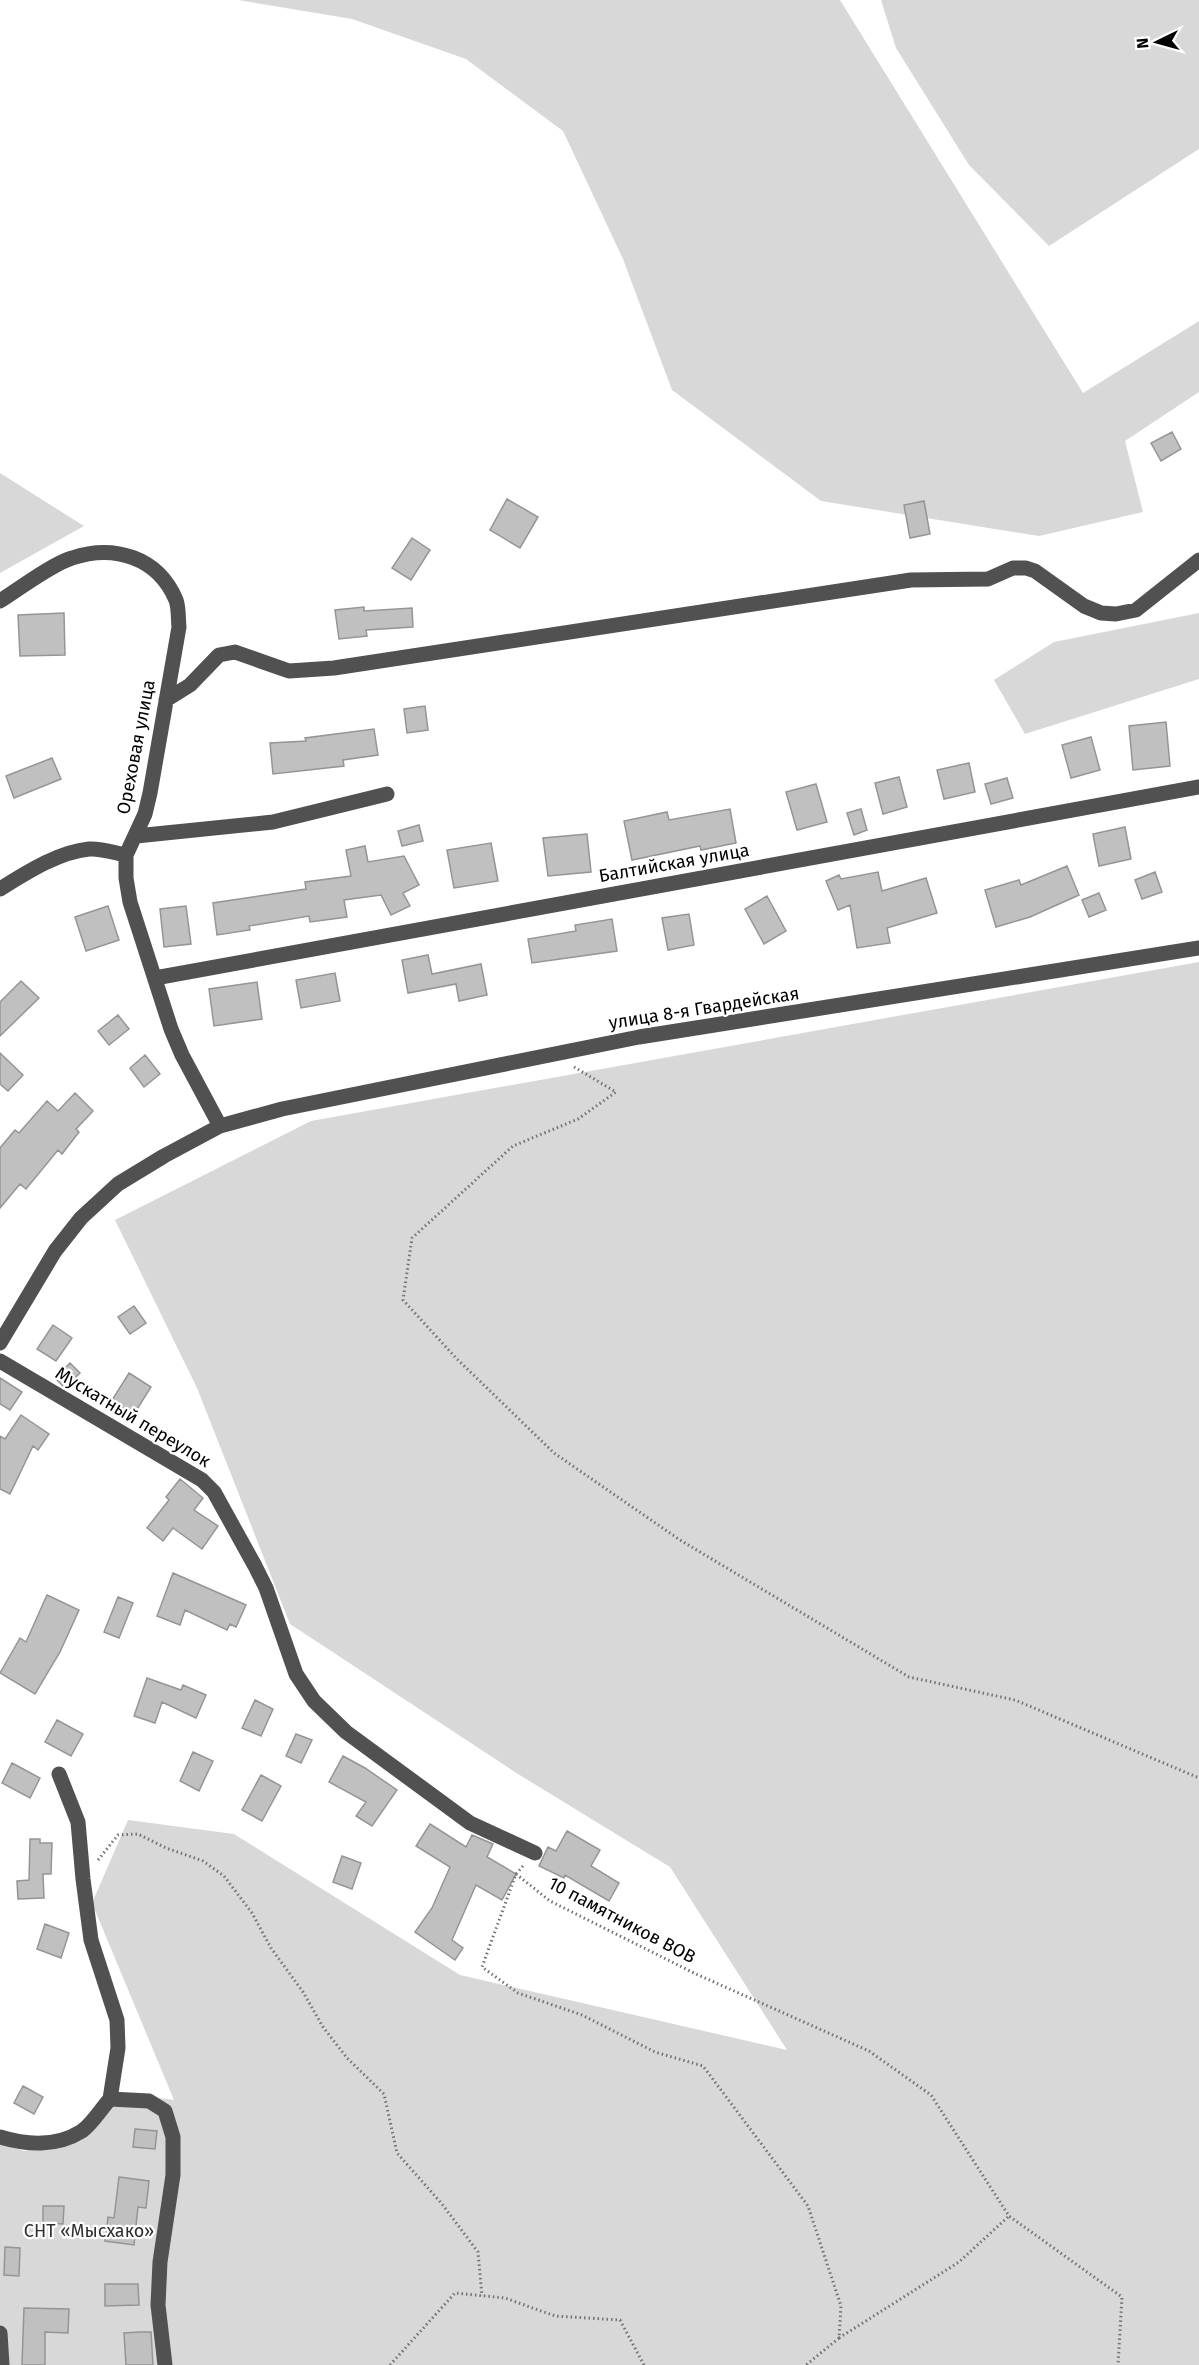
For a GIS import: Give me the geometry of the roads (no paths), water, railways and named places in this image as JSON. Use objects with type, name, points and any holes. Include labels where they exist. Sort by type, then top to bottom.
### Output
[{"type":"street","name":"Ореховая улица","points":[[0,600],[69,558],[94,552],[122,553],[148,564],[166,582],[177,602],[179,627],[145,814],[126,855],[126,878],[130,902],[182,1055],[220,1126]]},
{"type":"street","points":[[166,700],[190,685],[219,655],[235,652],[290,671],[334,668],[910,580],[988,579],[1013,568],[1035,571],[1084,606],[1101,613],[1116,614],[1136,610],[1199,560]]},
{"type":"street","name":"Балтийская улица","points":[[155,978],[1199,787]]},
{"type":"street","points":[[136,836],[273,822],[387,794]]},
{"type":"street","points":[[0,889],[25,873],[67,854],[91,849],[126,855]]},
{"type":"street","name":"улица 8-я Гвардейская","points":[[0,1343],[55,1251],[81,1218],[118,1184],[220,1126],[282,1109],[639,1037],[1199,948]]},
{"type":"street","name":"Мускатный переулок","points":[[0,1361],[202,1480],[214,1492],[255,1566],[266,1588],[296,1674],[314,1701],[346,1732],[470,1823],[535,1852]]},
{"type":"street","points":[[0,2137],[17,2142],[51,2143],[82,2131],[110,2099],[118,2048],[117,2020],[92,1940],[78,1822],[59,1774]]},
{"type":"street","points":[[110,2099],[149,2102],[165,2111],[173,2137],[173,2175],[160,2262],[158,2305],[165,2365]]},
{"type":"street","points":[[0,2333],[2,2365]]},
{"type":"park label","name":"СНТ «Мысхако»","points":[[89,2231]]}]
